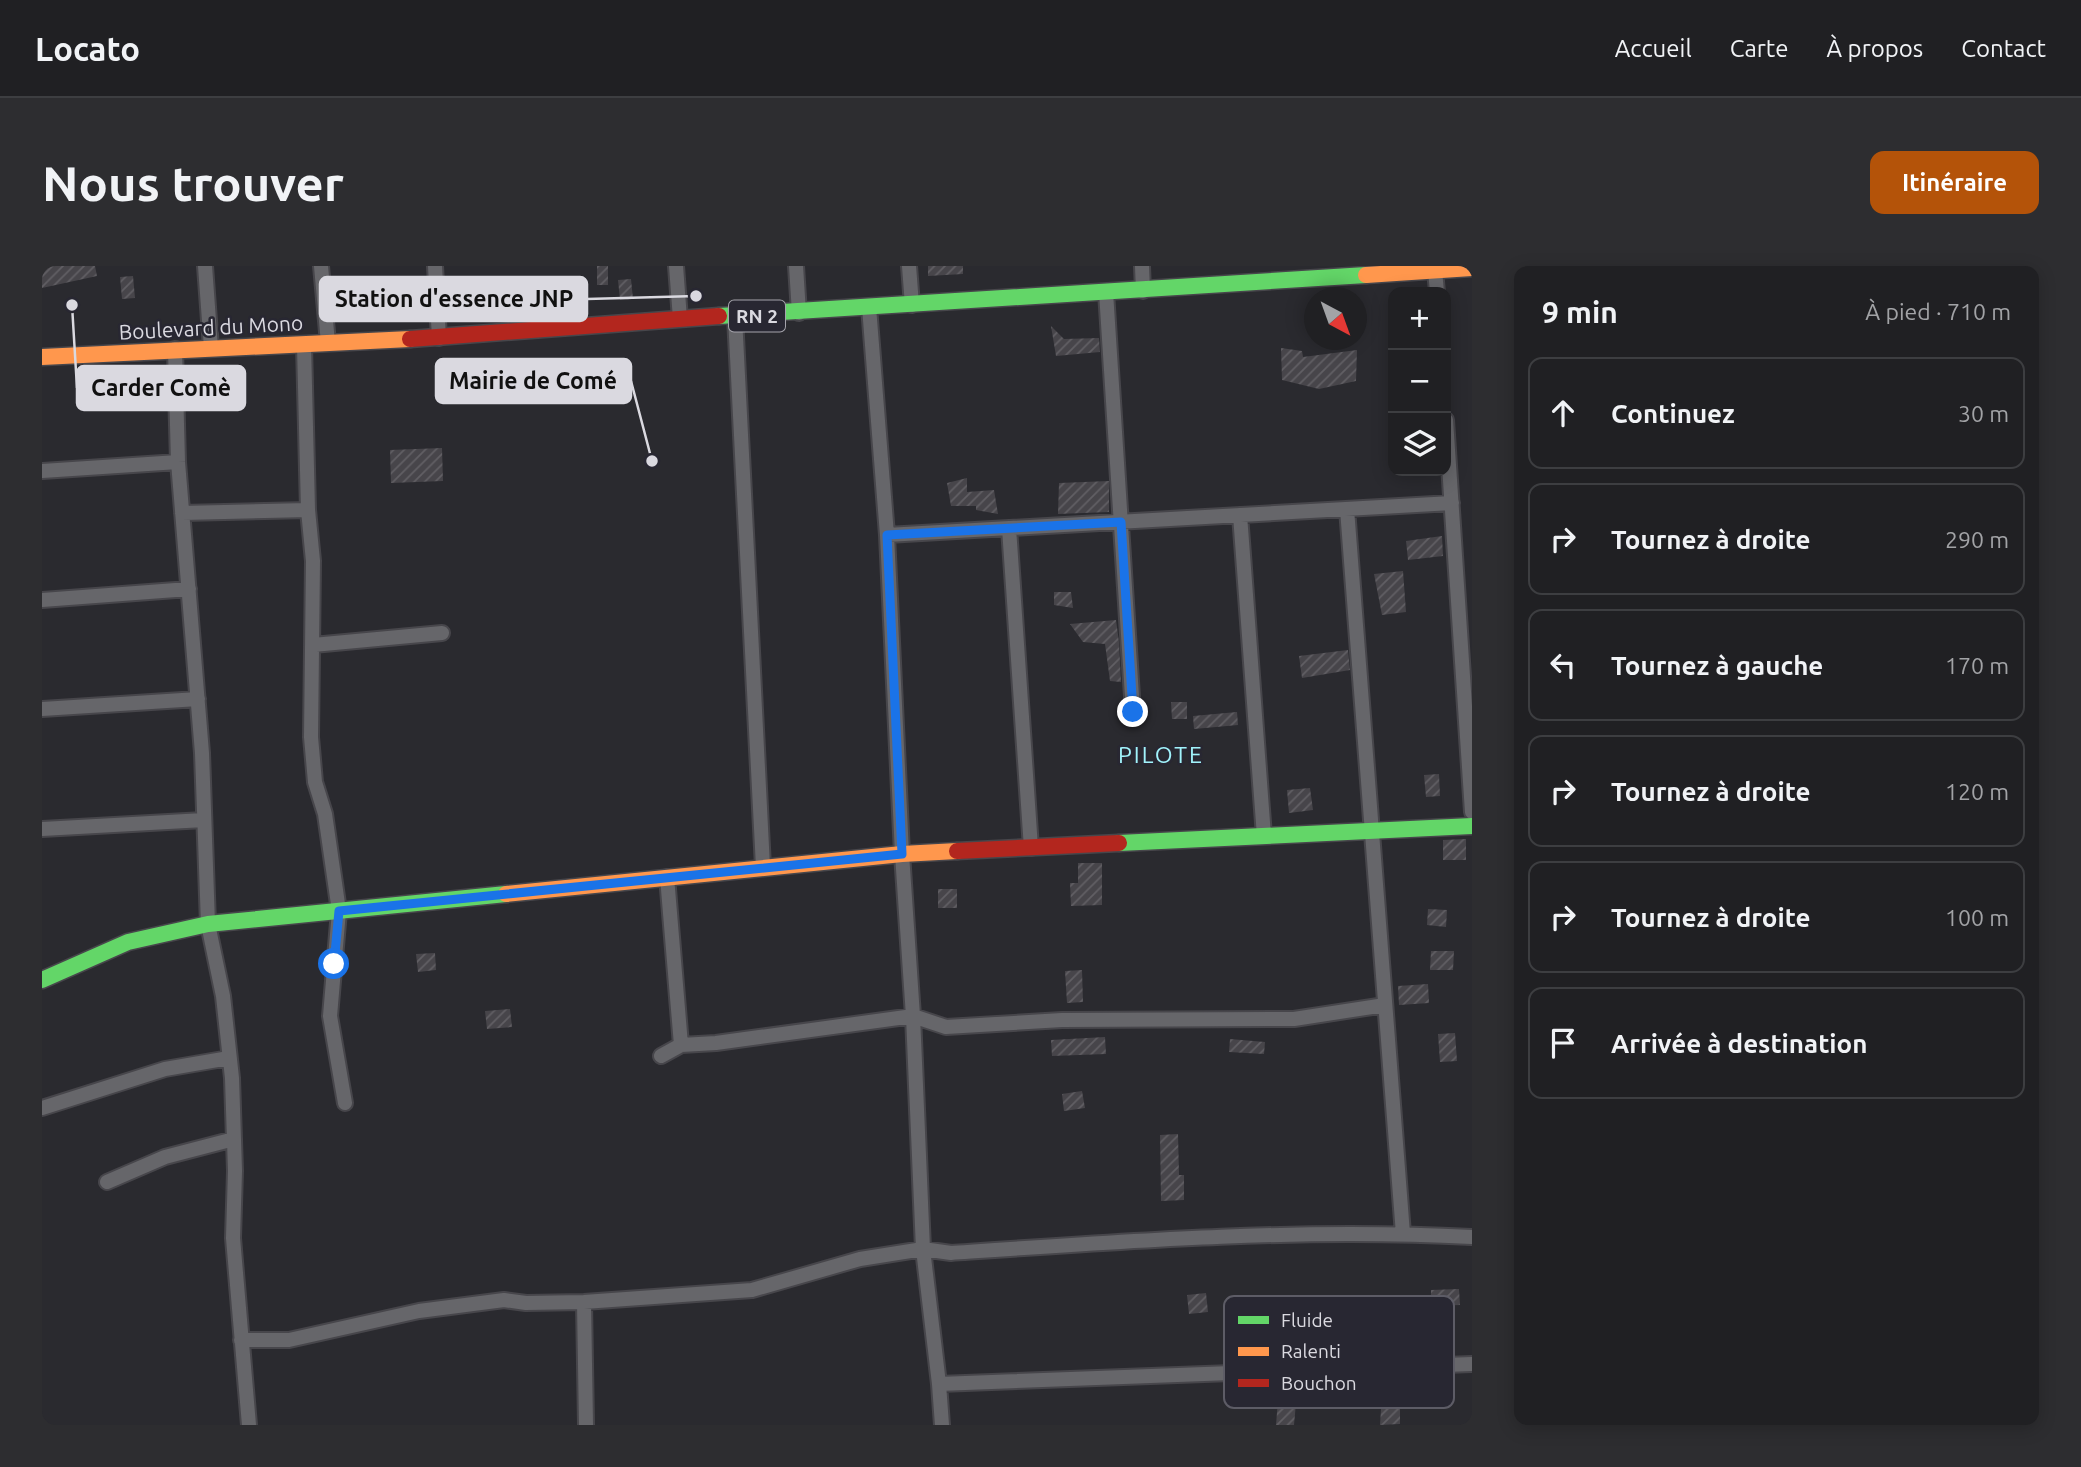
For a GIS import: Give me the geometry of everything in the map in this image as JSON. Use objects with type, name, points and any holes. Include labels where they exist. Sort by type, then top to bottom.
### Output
[{"type":"main road","name":"Boulevard du Mono","points":[[42,357],[439,338],[680,319],[1143,291],[1264,274],[1472,268]]},
{"type":"main road","points":[[42,980],[128,942],[208,925],[902,854],[1472,826]]},
{"type":"street","points":[[205,266],[211,348]]},
{"type":"street","points":[[321,266],[328,343]]},
{"type":"street","points":[[435,266],[439,338]]},
{"type":"street","points":[[676,266],[680,319]]},
{"type":"street","points":[[796,266],[799,313]]},
{"type":"street","points":[[909,266],[912,305]]},
{"type":"street","points":[[1142,266],[1143,291]]},
{"type":"street","points":[[1435,271],[1437,287]]},
{"type":"street","points":[[1106,292],[1133,712]]},
{"type":"street","points":[[869,307],[887,535],[902,854],[914,1016],[923,1249],[942,1425]]},
{"type":"street","points":[[735,317],[763,867]]},
{"type":"street","points":[[304,345],[308,510],[313,561],[311,737],[315,782],[325,814],[339,911],[330,1016],[345,1103]]},
{"type":"street","points":[[175,349],[178,461],[198,699],[208,925],[223,996],[229,1058],[235,1171],[233,1225],[249,1425]]},
{"type":"street","points":[[42,471],[178,461]]},
{"type":"street","points":[[1450,476],[1472,811]]},
{"type":"street","points":[[887,535],[1452,503]]},
{"type":"street","points":[[1347,509],[1403,1234]]},
{"type":"street","points":[[182,513],[308,510]]},
{"type":"street","points":[[1240,515],[1264,836]]},
{"type":"street","points":[[1009,528],[1031,848]]},
{"type":"street","points":[[42,600],[189,589]]},
{"type":"street","points":[[313,645],[442,633]]},
{"type":"street","points":[[42,709],[198,699]]},
{"type":"street","points":[[42,829],[204,820]]},
{"type":"street","points":[[667,877],[681,1045]]},
{"type":"street","points":[[661,1056],[681,1045],[716,1043],[914,1016],[946,1027],[1062,1020],[1294,1019],[1385,1005]]},
{"type":"street","points":[[42,1108],[165,1069],[229,1058]]},
{"type":"street","points":[[107,1182],[165,1157],[234,1139]]},
{"type":"street","points":[[241,1340],[289,1340],[419,1311],[504,1300],[526,1303],[584,1302],[752,1290],[860,1259],[923,1249],[951,1253],[1141,1239],[1403,1234],[1472,1237]]},
{"type":"street","points":[[584,1302],[586,1425]]},
{"type":"street","points":[[1454,1365],[1472,1364]]},
{"type":"street","points":[[939,1384],[1224,1373]]},
{"type":"building","points":[[42,266],[95,266],[97,276],[42,288]]},
{"type":"building","points":[[597,266],[608,266],[608,285],[597,285]]},
{"type":"building","points":[[928,266],[963,266],[963,274],[928,276]]},
{"type":"building","points":[[133,276],[135,298],[122,299],[120,277]]},
{"type":"building","points":[[631,279],[633,299],[620,300],[618,280]]},
{"type":"building","points":[[1051,326],[1064,339],[1099,338],[1100,352],[1056,356]]},
{"type":"building","points":[[1281,348],[1302,351],[1303,357],[1357,350],[1356,381],[1319,389],[1282,380]]},
{"type":"building","points":[[442,448],[443,481],[391,483],[390,450]]},
{"type":"building","points":[[967,478],[967,492],[994,490],[998,514],[976,510],[976,506],[951,506],[947,483]]},
{"type":"building","points":[[1109,481],[1109,512],[1058,514],[1059,483]]},
{"type":"building","points":[[1442,536],[1443,556],[1408,560],[1406,541]]},
{"type":"building","points":[[1403,571],[1406,612],[1382,615],[1374,574]]},
{"type":"building","points":[[1054,592],[1071,592],[1073,608],[1054,605]]},
{"type":"building","points":[[1116,620],[1121,682],[1110,681],[1105,644],[1083,642],[1070,624]]},
{"type":"building","points":[[1348,650],[1350,670],[1302,678],[1299,656]]},
{"type":"building","points":[[1171,702],[1187,702],[1187,719],[1172,719]]},
{"type":"building","points":[[1237,712],[1238,725],[1194,729],[1193,716]]},
{"type":"building","points":[[1439,774],[1440,796],[1426,797],[1424,775]]},
{"type":"building","points":[[1310,788],[1313,810],[1289,813],[1287,790]]},
{"type":"building","points":[[1466,839],[1466,860],[1443,860],[1443,840]]},
{"type":"building","points":[[1078,863],[1102,863],[1102,905],[1071,906],[1070,883],[1078,883]]},
{"type":"building","points":[[938,889],[957,889],[957,908],[938,908]]},
{"type":"building","points":[[1428,909],[1447,910],[1446,927],[1427,925]]},
{"type":"building","points":[[1431,951],[1454,951],[1453,970],[1430,970]]},
{"type":"building","points":[[435,953],[436,970],[418,972],[416,954]]},
{"type":"building","points":[[1082,970],[1083,1002],[1067,1003],[1065,971]]},
{"type":"building","points":[[1428,984],[1429,1003],[1399,1005],[1398,986]]},
{"type":"building","points":[[510,1009],[512,1027],[487,1029],[485,1011]]},
{"type":"building","points":[[1455,1033],[1457,1061],[1440,1062],[1438,1034]]},
{"type":"building","points":[[1105,1037],[1106,1054],[1052,1056],[1051,1040]]},
{"type":"building","points":[[1230,1039],[1265,1042],[1264,1054],[1229,1052]]},
{"type":"building","points":[[1082,1091],[1085,1108],[1064,1111],[1062,1094]]},
{"type":"building","points":[[1178,1134],[1179,1175],[1184,1175],[1184,1200],[1161,1201],[1160,1135]]},
{"type":"building","points":[[1459,1289],[1460,1305],[1454,1305],[1454,1296],[1431,1296],[1431,1290]]},
{"type":"building","points":[[1206,1293],[1208,1312],[1189,1314],[1187,1295]]},
{"type":"building","points":[[1277,1408],[1296,1408],[1294,1425],[1276,1425]]},
{"type":"building","points":[[1381,1408],[1400,1408],[1400,1424],[1380,1425]]},
{"type":"traffic: fast","points":[[719,316],[1366,275]]},
{"type":"traffic: fast","points":[[1119,843],[1472,826]]},
{"type":"traffic: fast","points":[[42,980],[128,942],[208,924],[506,894]]},
{"type":"traffic: slow","points":[[1366,275],[1472,268]]},
{"type":"traffic: slow","points":[[42,357],[410,339]]},
{"type":"traffic: slow","points":[[506,894],[902,854],[957,851]]},
{"type":"traffic: jam","points":[[410,339],[719,316]]},
{"type":"traffic: jam","points":[[957,851],[1119,843]]},
{"type":"place","name":"Station d'essence JNP","points":[[696,296]]},
{"type":"place","name":"Carder Comè","points":[[72,305]]},
{"type":"place","name":"Mairie de Comé","points":[[652,461]]},
{"type":"district","name":"PILOTE","points":[[1161,755]]},
{"type":"route","points":[[334,964],[339,911],[902,854],[887,535],[1121,522],[1133,712]]}]
